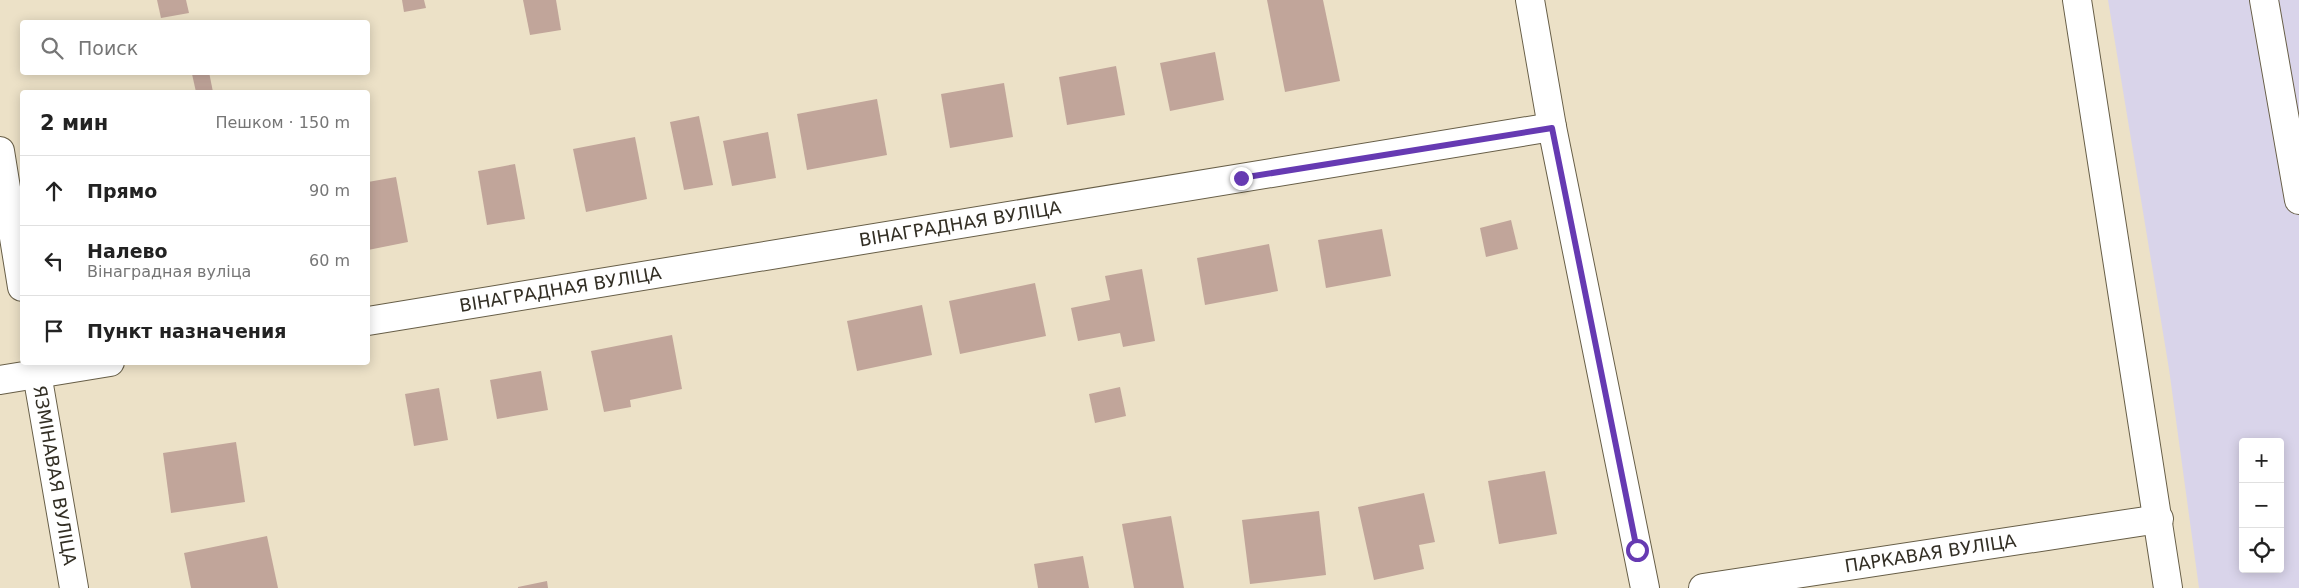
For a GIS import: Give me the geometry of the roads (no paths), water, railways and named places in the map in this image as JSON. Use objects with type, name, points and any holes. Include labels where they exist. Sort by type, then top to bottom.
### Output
[{"type":"street","points":[[1530,0],[1552,128],[1645,588]]},
{"type":"street","points":[[2077,0],[2168,588]]},
{"type":"street","points":[[2264,0],[2299,200]]},
{"type":"street","name":"ВІНАГРАДНАЯ ВУЛІЦА","points":[[370,321],[1552,128]]},
{"type":"street","points":[[0,151],[20,275]]},
{"type":"street","points":[[0,380],[36,368],[73,365]]},
{"type":"street","name":"ЯЗМІНАВАЯ ВУЛІЦА","points":[[36,368],[74,588]]},
{"type":"street","name":"ПАРКАВАЯ ВУЛІЦА","points":[[1703,588],[2158,519]]}]
